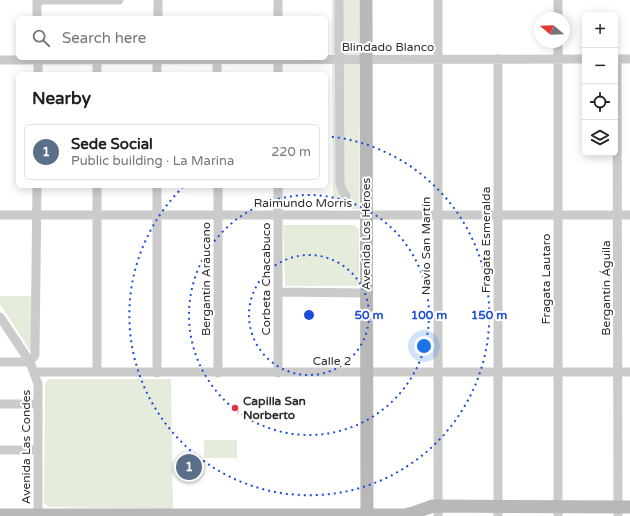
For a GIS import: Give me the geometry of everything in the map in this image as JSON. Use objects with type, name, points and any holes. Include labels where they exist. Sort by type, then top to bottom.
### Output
[{"type":"street","points":[[37,16],[37,0],[119,0]]},
{"type":"street","points":[[158,0],[158,16]]},
{"type":"street","points":[[278,0],[278,16]]},
{"type":"street","name":"Avenida Los Héroes","points":[[339,0],[340,184],[346,196]]},
{"type":"street","name":"Avenida Los Héroes","points":[[366,0],[367,515]]},
{"type":"street","name":"Navío San Martín","points":[[438,0],[438,511]]},
{"type":"street","points":[[558,0],[558,12]]},
{"type":"street","name":"Fragata Lautaro","points":[[558,48],[558,511]]},
{"type":"street","name":"Blindado Blanco","points":[[328,59],[582,59]]},
{"type":"street","name":"Fragata Esmeralda","points":[[498,59],[498,511]]},
{"type":"street","points":[[618,59],[630,59]]},
{"type":"street","name":"Blindado Blanco","points":[[0,60],[16,60]]},
{"type":"street","points":[[38,60],[38,72]]},
{"type":"street","points":[[97,60],[97,72]]},
{"type":"street","points":[[157,60],[157,72]]},
{"type":"street","points":[[217,60],[217,72]]},
{"type":"street","points":[[278,60],[278,72]]},
{"type":"street","name":"Bergantín Águila","points":[[616,84],[618,372],[622,510]]},
{"type":"street","points":[[0,362],[30,362],[34,358],[36,352],[37,188]]},
{"type":"street","points":[[97,188],[97,372]]},
{"type":"street","points":[[157,188],[157,373]]},
{"type":"street","name":"Bergantín Araucano","points":[[218,188],[218,373]]},
{"type":"street","name":"Corbeta Chacabuco","points":[[278,188],[278,373]]},
{"type":"street","name":"Raimundo Morris","points":[[0,214],[630,215]]},
{"type":"street","points":[[278,292],[366,293]]},
{"type":"street","name":"Avenida Las Condes","points":[[1,319],[30,362],[38,384],[38,515]]},
{"type":"street","name":"Calle 2","points":[[34,372],[630,372]]},
{"type":"street","points":[[0,404],[38,404]]},
{"type":"street","points":[[0,450],[38,450]]},
{"type":"street","points":[[0,515],[367,515],[408,514],[427,507],[438,511],[622,510]]},
{"type":"green space","points":[[332,0],[359,0],[359,209],[333,209]]},
{"type":"green space","points":[[283,225],[354,225],[359,230],[359,286],[285,286]]},
{"type":"green space","points":[[0,296],[31,296],[31,352],[0,304]]},
{"type":"green space","points":[[48,379],[171,379],[173,509],[49,507],[44,503],[45,384]]},
{"type":"green space","points":[[204,440],[237,440],[237,458],[204,458]]},
{"type":"place","name":"Capilla San Norberto","points":[[235,408]]},
{"type":"place","name":"Sede Social","points":[[189,467]]}]
